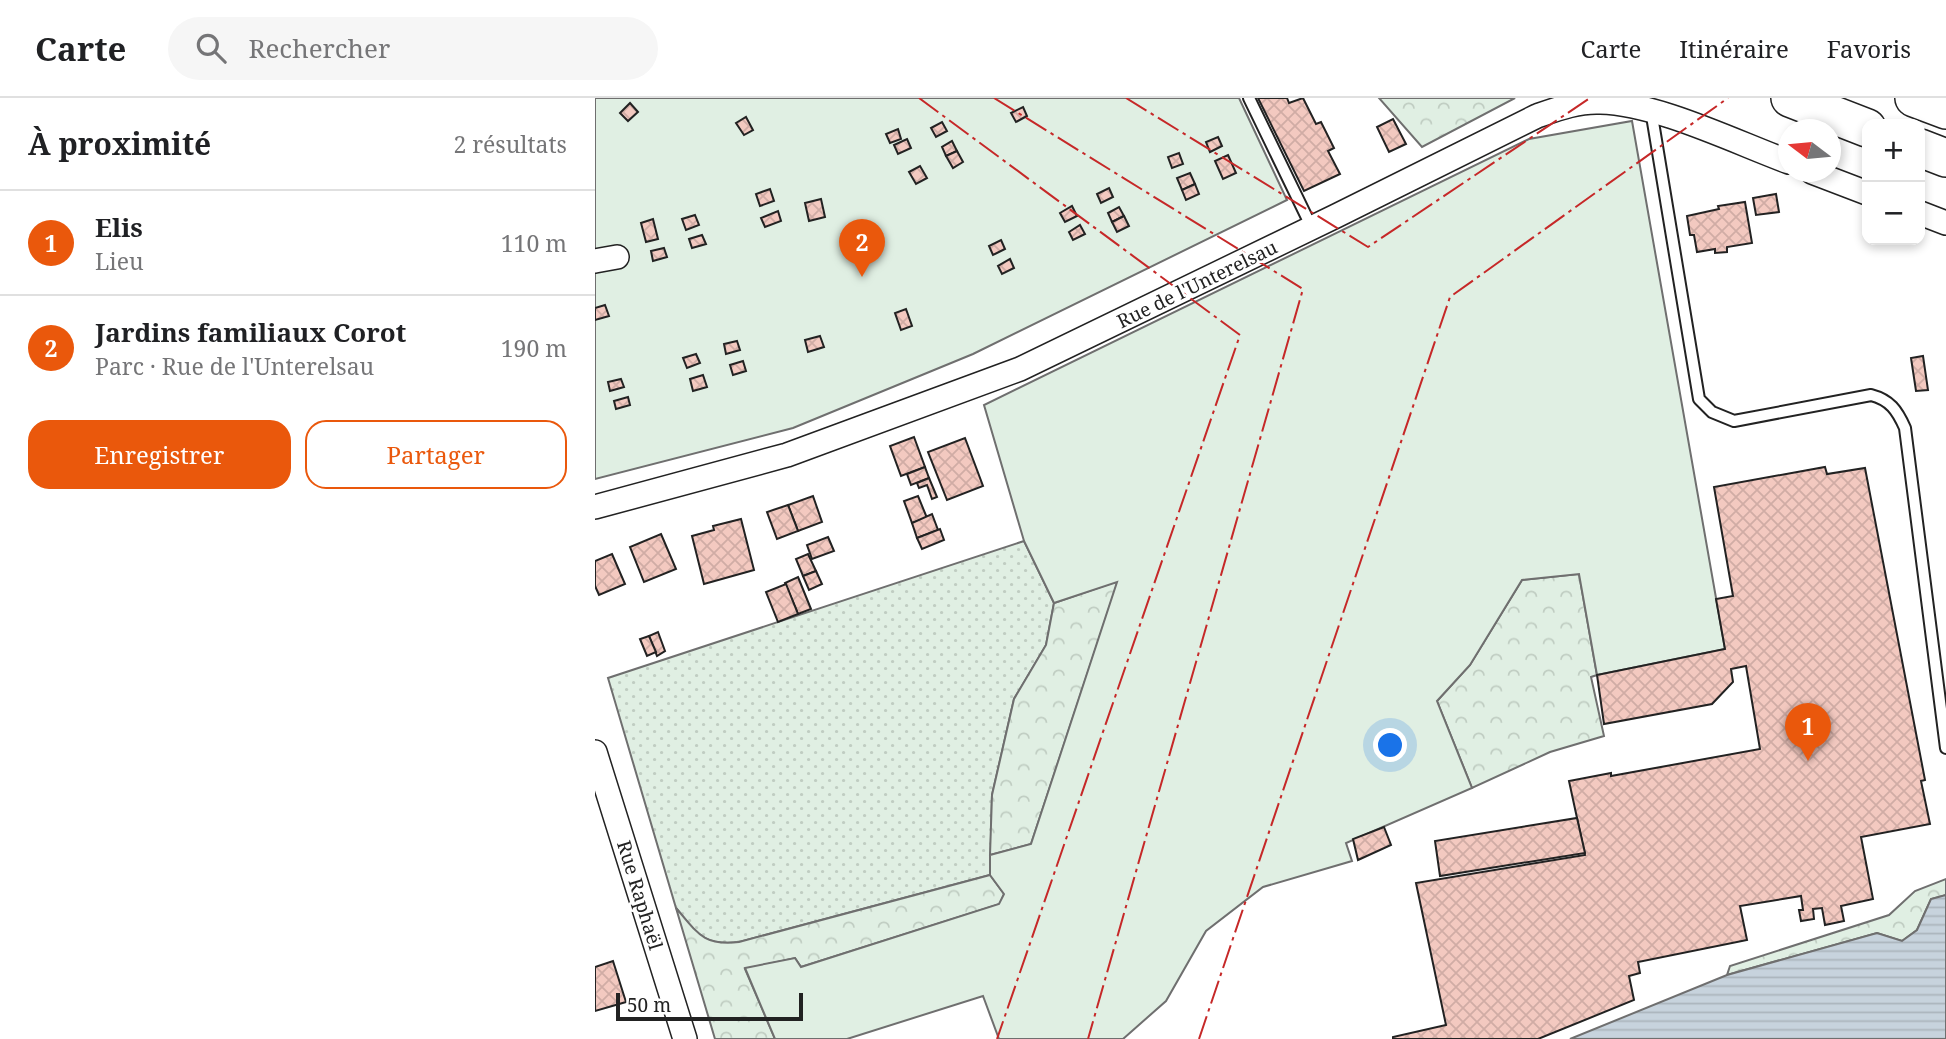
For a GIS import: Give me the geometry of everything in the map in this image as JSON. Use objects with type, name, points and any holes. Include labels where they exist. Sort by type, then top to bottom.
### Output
[{"type":"highway","points":[[1790,98],[1862,126]]},
{"type":"highway","points":[[1914,98],[1946,110]]},
{"type":"highway","points":[[1925,150],[1946,158]]},
{"type":"street","name":"Rue de l'Unterelsau","points":[[595,507],[787,455],[1020,369],[1313,228],[1537,116],[1564,107],[1597,102],[1651,110],[1778,158]]},
{"type":"street","points":[[1838,182],[1862,191]]},
{"type":"street","points":[[1925,215],[1946,223]]},
{"type":"street","name":"Rue Raphaël","points":[[595,752],[605,818],[685,1039]]},
{"type":"lane","points":[[1249,98],[1313,228]]},
{"type":"lane","points":[[1651,110],[1699,400],[1712,412],[1734,421],[1871,395],[1885,399],[1897,411],[1905,428],[1946,748]]},
{"type":"green space","points":[[595,98],[1239,98],[1287,200],[973,354],[793,428],[595,479]]},
{"type":"green space","points":[[1379,98],[1515,98],[1422,147]]},
{"type":"green space","points":[[1632,121],[1725,649],[1597,675],[1579,574],[1522,580],[1470,665],[1437,701],[1472,788],[1346,843],[1352,861],[1263,887],[1206,931],[1166,1001],[1123,1039],[999,1039],[983,996],[847,1039],[775,1039],[745,968],[795,958],[801,967],[999,904],[1004,894],[990,875],[990,855],[1031,844],[1117,582],[1054,603],[1024,541],[984,405],[1529,139]]},
{"type":"green space","points":[[1024,541],[1054,603],[1046,645],[1014,699],[992,795],[990,875],[739,942],[717,942],[702,936],[676,908],[608,678]]},
{"type":"green space","points":[[1579,574],[1597,675],[1591,677],[1604,736],[1550,752],[1472,788],[1437,701],[1470,665],[1522,580]]},
{"type":"green space","points":[[1118,581],[1031,844],[990,855],[992,795],[1014,699],[1046,645],[1054,603]]},
{"type":"green space","points":[[990,875],[1004,894],[1000,904],[801,967],[795,958],[745,969],[775,1039],[715,1039],[676,908],[696,931],[709,940],[739,942]]},
{"type":"green space","points":[[1946,879],[1946,895],[1931,899],[1917,930],[1902,941],[1877,933],[1727,975],[1730,966],[1889,915],[1915,891]]},
{"type":"shaded area","points":[[1946,895],[1946,1039],[1570,1039],[1727,975],[1877,933],[1902,941],[1917,930],[1931,899]]},
{"type":"building","points":[[1258,98],[1287,98],[1289,103],[1303,98],[1316,124],[1321,122],[1334,148],[1328,151],[1340,174],[1304,191]]},
{"type":"building","points":[[630,103],[638,112],[628,121],[620,113]]},
{"type":"building","points":[[1023,107],[1027,116],[1016,122],[1011,113]]},
{"type":"building","points":[[746,117],[753,130],[744,135],[736,123]]},
{"type":"building","points":[[1393,119],[1406,144],[1389,152],[1377,127]]},
{"type":"building","points":[[942,122],[947,131],[936,137],[931,128]]},
{"type":"building","points":[[898,129],[901,139],[890,143],[886,134]]},
{"type":"building","points":[[1218,137],[1222,146],[1210,152],[1206,142]]},
{"type":"building","points":[[907,139],[911,148],[898,154],[894,145]]},
{"type":"building","points":[[952,141],[957,151],[946,156],[942,147]]},
{"type":"building","points":[[957,151],[963,162],[953,168],[946,156]]},
{"type":"building","points":[[1179,153],[1183,164],[1172,168],[1168,157]]},
{"type":"building","points":[[1228,155],[1236,173],[1223,179],[1215,161]]},
{"type":"building","points":[[920,166],[927,178],[916,184],[909,172]]},
{"type":"building","points":[[1190,173],[1195,184],[1182,190],[1177,178]]},
{"type":"building","points":[[1195,184],[1199,194],[1186,200],[1182,190]]},
{"type":"building","points":[[1109,188],[1113,197],[1101,203],[1097,194]]},
{"type":"building","points":[[770,189],[774,201],[760,206],[756,194]]},
{"type":"building","points":[[1776,194],[1779,212],[1756,215],[1753,198]]},
{"type":"building","points":[[821,199],[825,217],[809,221],[805,203]]},
{"type":"building","points":[[1745,202],[1752,243],[1727,247],[1727,252],[1715,253],[1715,249],[1697,252],[1694,235],[1690,235],[1687,216],[1719,209],[1718,206]]},
{"type":"building","points":[[1072,206],[1077,216],[1065,222],[1060,213]]},
{"type":"building","points":[[1119,207],[1124,216],[1112,222],[1108,213]]},
{"type":"building","points":[[778,211],[781,221],[765,227],[761,218]]},
{"type":"building","points":[[695,215],[699,225],[686,230],[682,219]]},
{"type":"building","points":[[1124,216],[1129,226],[1117,232],[1112,222]]},
{"type":"building","points":[[653,219],[658,239],[646,242],[641,223]]},
{"type":"building","points":[[1080,225],[1085,234],[1073,240],[1069,232]]},
{"type":"building","points":[[702,235],[706,244],[692,248],[689,239]]},
{"type":"building","points":[[1001,240],[1005,249],[993,255],[989,246]]},
{"type":"building","points":[[664,248],[667,257],[653,261],[651,251]]},
{"type":"building","points":[[1010,259],[1014,268],[1002,274],[998,266]]},
{"type":"building","points":[[605,305],[609,316],[595,320],[595,308]]},
{"type":"building","points":[[906,309],[912,326],[901,330],[895,313]]},
{"type":"building","points":[[820,336],[824,347],[808,352],[805,340]]},
{"type":"building","points":[[737,341],[740,350],[726,354],[724,344]]},
{"type":"building","points":[[696,354],[700,363],[687,368],[683,358]]},
{"type":"building","points":[[1923,356],[1928,390],[1916,391],[1911,358]]},
{"type":"building","points":[[743,361],[746,371],[733,375],[730,365]]},
{"type":"building","points":[[703,375],[707,387],[693,391],[690,379]]},
{"type":"building","points":[[621,379],[624,387],[610,391],[608,382]]},
{"type":"building","points":[[628,397],[630,405],[616,409],[614,401]]},
{"type":"building","points":[[914,437],[925,467],[901,476],[890,446]]},
{"type":"building","points":[[965,438],[983,486],[947,500],[928,452]]},
{"type":"building","points":[[925,467],[929,478],[911,485],[907,474]]},
{"type":"building","points":[[1825,467],[1827,474],[1865,468],[1925,780],[1921,781],[1930,824],[1861,837],[1873,899],[1841,906],[1844,921],[1825,925],[1822,908],[1813,909],[1814,919],[1801,921],[1801,896],[1740,906],[1747,940],[1638,962],[1640,973],[1629,976],[1634,1000],[1538,1039],[1393,1039],[1446,1025],[1416,883],[1585,855],[1569,781],[1760,749],[1746,666],[1731,669],[1733,682],[1712,704],[1604,724],[1597,675],[1725,649],[1716,599],[1733,596],[1714,487]]},
{"type":"building","points":[[929,478],[937,497],[932,499],[927,485],[919,488],[917,483]]},
{"type":"building","points":[[813,496],[822,522],[798,531],[788,505]]},
{"type":"building","points":[[918,496],[927,518],[912,523],[904,501]]},
{"type":"building","points":[[788,505],[798,531],[777,539],[767,512]]},
{"type":"building","points":[[932,514],[938,530],[917,538],[912,523]]},
{"type":"building","points":[[741,519],[754,570],[704,584],[692,536],[714,530],[713,526]]},
{"type":"building","points":[[940,529],[944,540],[922,549],[917,538]]},
{"type":"building","points":[[661,534],[676,569],[644,582],[630,547]]},
{"type":"building","points":[[828,537],[834,551],[812,559],[807,545]]},
{"type":"building","points":[[612,554],[625,584],[599,595],[595,586],[595,561]]},
{"type":"building","points":[[808,554],[816,571],[803,576],[796,559]]},
{"type":"building","points":[[816,571],[822,584],[809,590],[803,576]]},
{"type":"building","points":[[798,577],[811,609],[798,614],[785,583]]},
{"type":"building","points":[[786,584],[798,614],[778,622],[766,592]]},
{"type":"building","points":[[658,632],[665,651],[657,656],[649,636]]},
{"type":"building","points":[[649,636],[656,652],[647,656],[640,639]]},
{"type":"building","points":[[1577,818],[1585,853],[1440,876],[1435,841]]},
{"type":"building","points":[[1384,827],[1391,845],[1358,860],[1353,839]]},
{"type":"building","points":[[613,961],[626,1002],[595,1011],[595,967]]},
{"type":"power","points":[[919,98],[1240,335],[997,1039]]},
{"type":"power","points":[[994,98],[1303,289],[1088,1039]]},
{"type":"power","points":[[1126,98],[1368,247],[1590,98]]},
{"type":"power","points":[[1199,1039],[1450,297],[1728,98]]},
{"type":"place","name":"Jardins familiaux Corot","points":[[862,277]]},
{"type":"place","name":"Elis","points":[[1808,761]]}]
